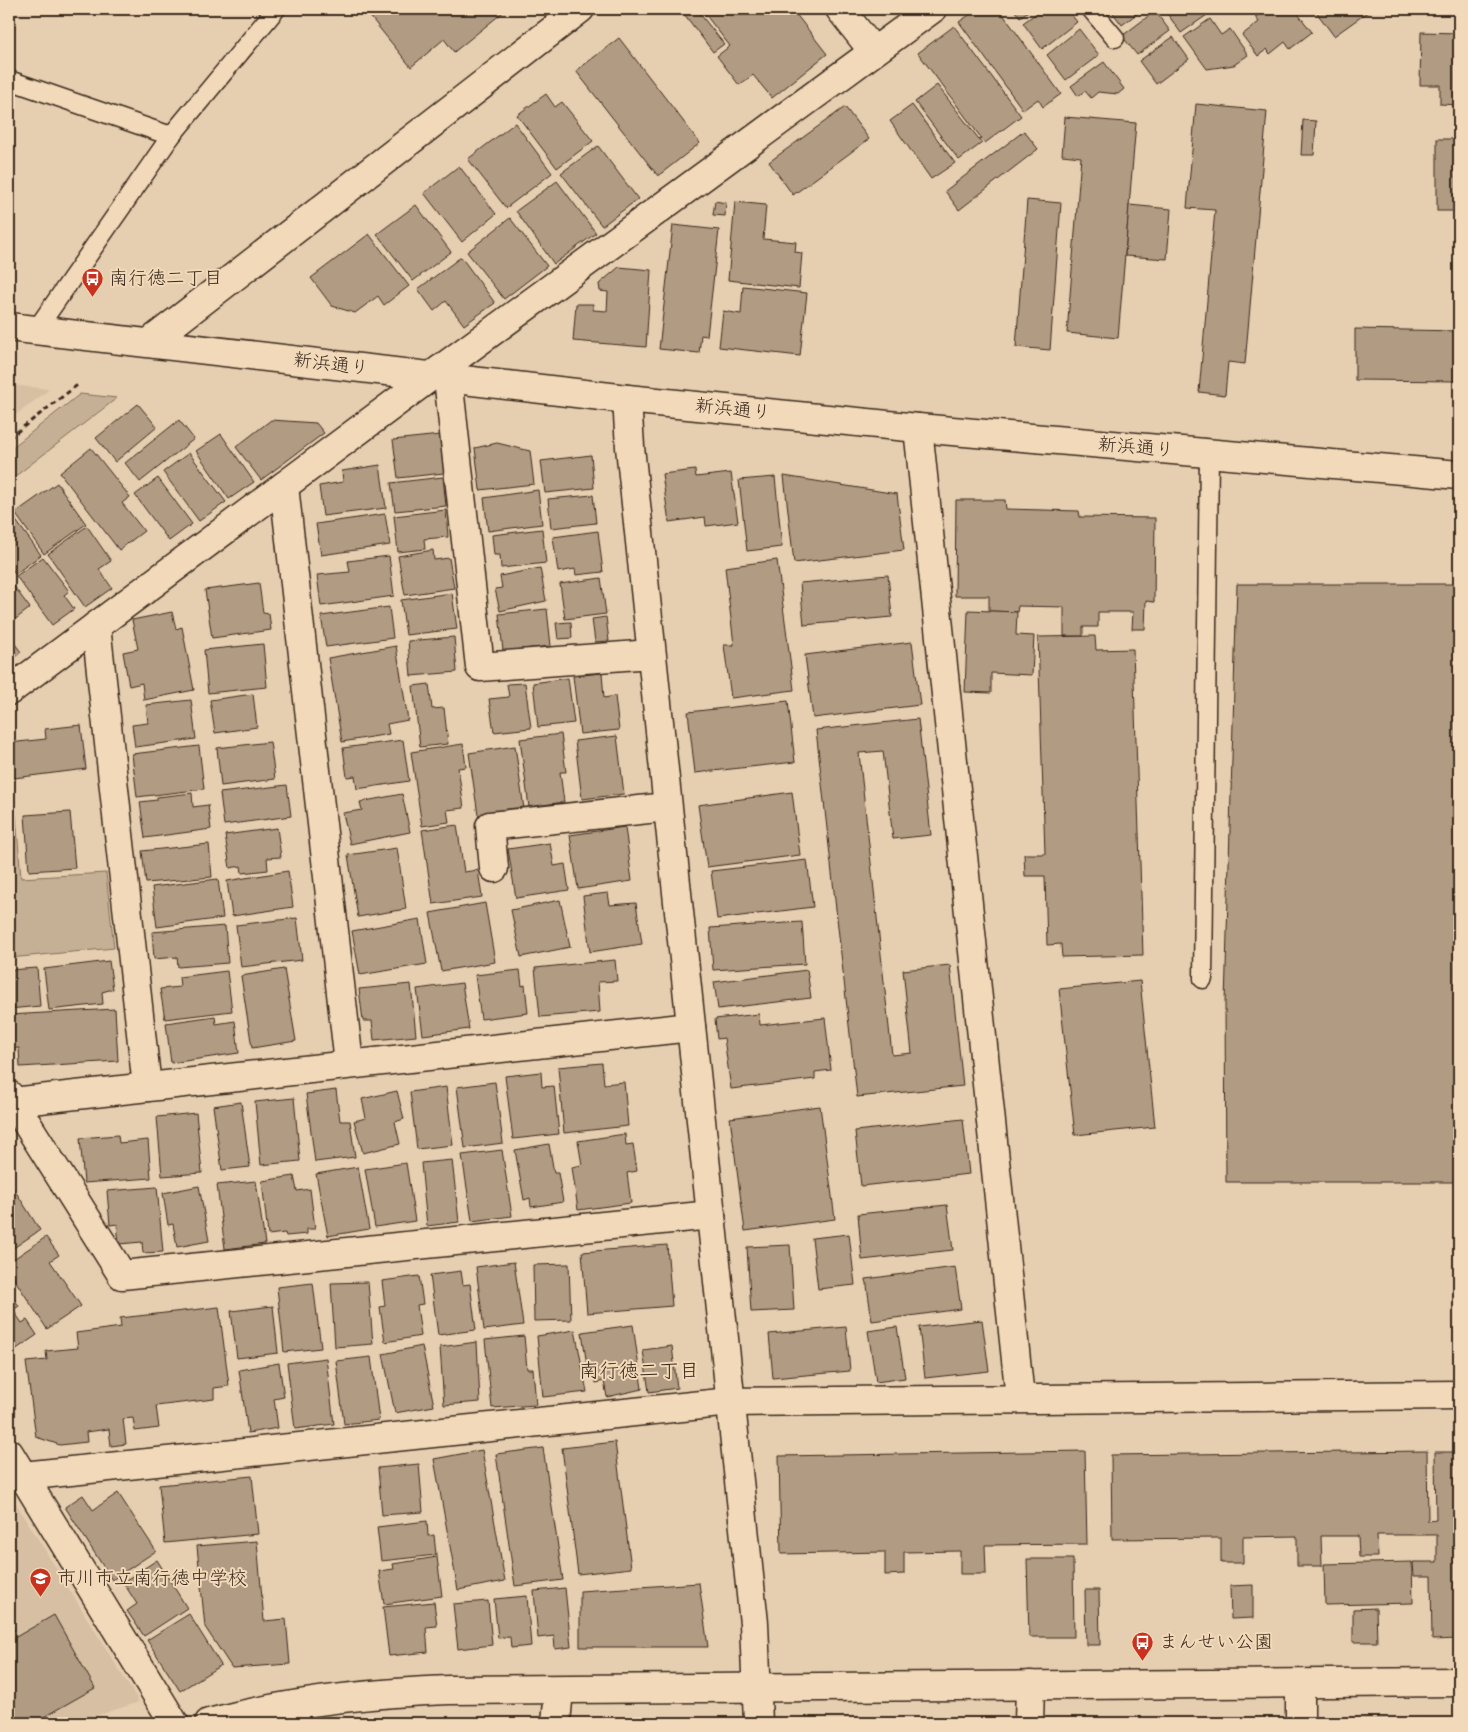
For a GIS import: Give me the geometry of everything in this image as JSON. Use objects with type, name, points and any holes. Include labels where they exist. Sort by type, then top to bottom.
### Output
[{"type":"street","points":[[150,342],[580,9]]},
{"type":"street","points":[[840,9],[873,51]]},
{"type":"street","points":[[9,691],[284,486],[439,378],[873,51],[932,9]]},
{"type":"street","name":"新浜通り","points":[[9,327],[626,399],[918,428],[1459,475]]},
{"type":"street","points":[[439,378],[480,667],[651,654]]},
{"type":"street","points":[[626,399],[651,654],[754,1623],[758,1723]]},
{"type":"street","points":[[918,428],[1020,1398]]},
{"type":"street","points":[[284,486],[349,1064]]},
{"type":"street","points":[[96,626],[147,1087]]},
{"type":"street","points":[[494,868],[490,826],[667,807]]},
{"type":"street","points":[[691,1026],[147,1087],[11,1099],[122,1275],[711,1215]]},
{"type":"street","points":[[23,1476],[730,1402],[1459,1395]]},
{"type":"street","points":[[9,1453],[174,1723]]},
{"type":"street","points":[[208,1723],[306,1702],[389,1693],[467,1690],[1459,1682]]},
{"type":"street","points":[[1300,1684],[1300,1723]]},
{"type":"street","points":[[1029,1723],[1030,1685]]},
{"type":"street","points":[[556,1723],[559,1690]]},
{"type":"lane","points":[[36,330],[171,136],[276,9]]},
{"type":"lane","points":[[1092,9],[1114,38]]},
{"type":"lane","points":[[9,80],[171,136]]},
{"type":"lane","points":[[1203,979],[1209,453]]},
{"type":"path","points":[[9,438],[80,384]]},
{"type":"shaded area","points":[[9,385],[50,389],[9,420]]},
{"type":"shaded area","points":[[80,394],[117,398],[9,481],[9,450]]},
{"type":"shaded area","points":[[16,816],[21,878],[106,873],[114,948],[9,958],[9,821]]},
{"type":"shaded area","name":"市川市立南行徳中学校","points":[[9,1492],[139,1702],[73,1723],[9,1723]]},
{"type":"shaded area","points":[[1459,1719],[1459,1723],[1325,1723],[1329,1720]]},
{"type":"building","points":[[364,9],[507,9],[454,52],[444,39],[411,67]]},
{"type":"building","points":[[696,9],[724,44],[713,52],[681,10]]},
{"type":"building","points":[[701,9],[792,9],[827,54],[772,98],[753,75],[739,85],[717,56],[730,46]]},
{"type":"building","points":[[978,9],[999,9],[1061,94],[1043,107],[1038,99],[1023,110],[959,22]]},
{"type":"building","points":[[1013,9],[1031,9],[1020,17]]},
{"type":"building","points":[[1042,9],[1067,9],[1077,22],[1042,49],[1023,23]]},
{"type":"building","points":[[1110,9],[1143,9],[1122,25]]},
{"type":"building","points":[[1164,9],[1203,9],[1207,15],[1181,33]]},
{"type":"building","points":[[1265,9],[1294,9],[1312,32],[1290,49],[1285,42],[1270,54],[1267,49],[1258,56],[1242,35],[1259,22],[1255,17]]},
{"type":"building","points":[[1314,9],[1372,9],[1334,36]]},
{"type":"building","points":[[1155,11],[1170,31],[1137,55],[1122,36]]},
{"type":"building","points":[[1210,19],[1221,35],[1230,29],[1248,55],[1234,65],[1207,69],[1184,37]]},
{"type":"building","points":[[954,26],[1021,116],[985,143],[918,53]]},
{"type":"building","points":[[1079,29],[1099,55],[1066,80],[1047,55]]},
{"type":"building","points":[[1421,32],[1459,33],[1459,105],[1440,104],[1440,85],[1420,85]]},
{"type":"building","points":[[1173,37],[1189,59],[1156,84],[1139,61]]},
{"type":"building","points":[[619,38],[700,143],[658,176],[576,71]]},
{"type":"building","points":[[1104,62],[1124,89],[1118,94],[1098,92],[1091,98],[1085,91],[1078,96],[1071,86]]},
{"type":"building","points":[[937,85],[982,143],[959,160],[915,102]]},
{"type":"building","points":[[546,94],[555,107],[562,102],[593,141],[557,168],[517,115]]},
{"type":"building","points":[[1196,104],[1267,111],[1245,364],[1228,362],[1225,395],[1199,392],[1215,210],[1187,208]]},
{"type":"building","points":[[912,105],[955,163],[931,179],[890,121]]},
{"type":"building","points":[[845,107],[869,139],[793,195],[769,162]]},
{"type":"building","points":[[1065,117],[1136,123],[1118,338],[1067,333],[1081,157],[1062,155]]},
{"type":"building","points":[[1303,120],[1316,121],[1314,155],[1301,155]]},
{"type":"building","points":[[515,123],[552,173],[506,208],[468,159]]},
{"type":"building","points":[[1024,131],[1038,149],[959,210],[945,191]]},
{"type":"building","points":[[1437,139],[1459,139],[1459,211],[1437,211]]},
{"type":"building","points":[[598,146],[638,199],[602,226],[561,173]]},
{"type":"building","points":[[459,166],[496,214],[462,242],[424,193]]},
{"type":"building","points":[[557,181],[596,233],[554,264],[516,211]]},
{"type":"building","points":[[1027,200],[1061,203],[1050,350],[1016,347]]},
{"type":"building","points":[[715,201],[726,203],[725,216],[713,215]]},
{"type":"building","points":[[735,202],[766,205],[763,239],[796,242],[795,252],[802,253],[799,288],[728,280]]},
{"type":"building","points":[[416,205],[451,252],[413,281],[377,234]]},
{"type":"building","points":[[1129,205],[1171,209],[1167,259],[1125,256]]},
{"type":"building","points":[[510,218],[547,266],[504,299],[467,252]]},
{"type":"building","points":[[673,225],[719,230],[707,336],[701,335],[699,353],[659,349]]},
{"type":"building","points":[[369,234],[409,286],[384,305],[378,296],[355,313],[332,306],[311,278]]},
{"type":"building","points":[[461,257],[495,303],[464,325],[446,301],[434,311],[418,289]]},
{"type":"building","points":[[619,267],[651,270],[646,347],[573,341],[576,304],[593,304],[593,310],[607,311],[608,292],[600,291],[599,284]]},
{"type":"building","points":[[743,286],[807,293],[800,356],[719,347],[723,311],[741,314]]},
{"type":"building","points":[[1355,329],[1459,331],[1459,381],[1355,380]]},
{"type":"building","points":[[138,404],[157,427],[115,462],[96,438]]},
{"type":"building","points":[[179,420],[194,439],[140,482],[125,463]]},
{"type":"building","points":[[271,420],[316,423],[324,433],[261,480],[236,447]]},
{"type":"building","points":[[221,434],[254,482],[229,499],[196,451]]},
{"type":"building","points":[[440,435],[444,473],[398,478],[393,440]]},
{"type":"building","points":[[497,443],[530,451],[534,484],[480,490],[475,448]]},
{"type":"building","points":[[91,448],[130,497],[122,503],[144,531],[119,550],[60,473]]},
{"type":"building","points":[[189,453],[226,502],[199,521],[163,472]]},
{"type":"building","points":[[591,455],[594,488],[545,493],[541,461]]},
{"type":"building","points":[[380,465],[386,508],[323,516],[319,486],[343,482],[342,471]]},
{"type":"building","points":[[695,470],[696,477],[731,473],[738,522],[706,526],[705,517],[669,522],[662,474]]},
{"type":"building","points":[[784,476],[897,494],[904,550],[794,563]]},
{"type":"building","points":[[443,477],[446,506],[395,511],[391,483]]},
{"type":"building","points":[[775,477],[782,547],[747,551],[739,480]]},
{"type":"building","points":[[158,478],[192,524],[169,541],[135,495]]},
{"type":"building","points":[[57,483],[86,524],[44,554],[15,513]]},
{"type":"building","points":[[538,490],[542,524],[488,531],[484,498]]},
{"type":"building","points":[[593,495],[596,523],[551,528],[548,499]]},
{"type":"building","points":[[956,500],[1005,500],[1006,509],[1079,511],[1080,517],[1155,518],[1154,602],[1146,601],[1145,629],[1132,629],[1133,612],[1098,612],[1098,627],[1083,627],[1083,636],[1064,636],[1064,607],[1018,606],[1017,612],[989,611],[989,596],[955,596]]},
{"type":"building","points":[[446,510],[448,537],[424,539],[425,549],[398,552],[394,516]]},
{"type":"building","points":[[9,511],[41,555],[15,574],[9,565]]},
{"type":"building","points":[[385,514],[390,545],[321,555],[316,524]]},
{"type":"building","points":[[87,526],[111,561],[99,569],[112,588],[85,607],[48,554]]},
{"type":"building","points":[[542,529],[546,563],[501,568],[500,555],[494,555],[492,535]]},
{"type":"building","points":[[598,531],[603,572],[576,575],[575,569],[558,572],[553,537]]},
{"type":"building","points":[[433,550],[434,560],[449,558],[454,588],[405,595],[398,556]]},
{"type":"building","points":[[389,556],[394,596],[321,606],[317,575],[350,572],[348,561]]},
{"type":"building","points":[[43,557],[69,591],[64,595],[74,609],[52,625],[16,576]]},
{"type":"building","points":[[777,560],[794,690],[731,698],[724,645],[734,645],[725,567]]},
{"type":"building","points":[[540,568],[546,601],[500,611],[495,589],[502,588],[500,576]]},
{"type":"building","points":[[888,575],[892,617],[804,625],[800,583]]},
{"type":"building","points":[[601,578],[606,614],[565,619],[560,584]]},
{"type":"building","points":[[9,580],[30,608],[9,624]]},
{"type":"building","points":[[259,583],[263,613],[269,614],[271,630],[212,638],[205,590]]},
{"type":"building","points":[[1237,584],[1459,584],[1459,1182],[1226,1182],[1225,1003]]},
{"type":"building","points":[[452,593],[457,629],[406,635],[401,600]]},
{"type":"building","points":[[389,607],[393,638],[326,647],[321,616]]},
{"type":"building","points":[[547,609],[551,646],[503,651],[499,614]]},
{"type":"building","points":[[968,610],[1017,612],[1016,635],[1034,636],[1032,675],[991,673],[991,693],[965,692]]},
{"type":"building","points":[[172,612],[176,629],[182,627],[194,690],[144,700],[142,683],[129,686],[123,652],[138,649],[132,620]]},
{"type":"building","points":[[606,617],[609,641],[595,642],[592,619]]},
{"type":"building","points":[[571,622],[572,638],[558,639],[556,623]]},
{"type":"building","points":[[9,636],[21,652],[9,662]]},
{"type":"building","points":[[1095,636],[1096,650],[1133,649],[1143,955],[1062,957],[1061,944],[1047,945],[1045,876],[1025,876],[1024,854],[1045,854],[1038,637]]},
{"type":"building","points":[[454,637],[457,672],[411,676],[408,641]]},
{"type":"building","points":[[912,642],[920,705],[813,718],[805,655]]},
{"type":"building","points":[[263,644],[267,687],[208,693],[204,650]]},
{"type":"building","points":[[396,646],[408,720],[387,724],[389,734],[342,742],[328,658]]},
{"type":"building","points":[[602,673],[604,698],[615,696],[619,730],[580,734],[573,676]]},
{"type":"building","points":[[568,678],[574,723],[538,727],[533,683]]},
{"type":"building","points":[[525,683],[531,728],[494,732],[489,699],[509,697],[507,684]]},
{"type":"building","points":[[429,684],[432,709],[444,708],[448,744],[420,747],[413,686]]},
{"type":"building","points":[[253,694],[257,727],[215,733],[210,700]]},
{"type":"building","points":[[191,700],[196,739],[135,747],[132,725],[148,723],[146,705]]},
{"type":"building","points":[[788,701],[795,762],[695,773],[688,712]]},
{"type":"building","points":[[918,719],[931,835],[893,839],[883,751],[859,753],[892,1055],[912,1053],[903,970],[950,965],[963,1086],[857,1097],[816,730]]},
{"type":"building","points":[[81,725],[86,769],[14,778],[9,743],[46,739],[45,729]]},
{"type":"building","points":[[561,734],[566,772],[560,772],[564,802],[529,807],[520,739]]},
{"type":"building","points":[[617,736],[624,794],[582,799],[575,741]]},
{"type":"building","points":[[403,740],[409,781],[357,789],[355,776],[347,777],[343,748]]},
{"type":"building","points":[[270,742],[275,779],[221,786],[217,748]]},
{"type":"building","points":[[463,744],[466,767],[458,768],[464,808],[447,810],[449,822],[422,826],[411,752]]},
{"type":"building","points":[[199,746],[204,789],[137,797],[132,754]]},
{"type":"building","points":[[515,746],[524,809],[478,815],[469,753]]},
{"type":"building","points":[[287,785],[291,816],[224,825],[220,793]]},
{"type":"building","points":[[792,792],[800,855],[707,867],[698,805]]},
{"type":"building","points":[[192,793],[193,807],[208,805],[211,829],[145,838],[140,802],[157,800],[157,797]]},
{"type":"building","points":[[402,794],[410,832],[350,844],[343,813],[362,810],[360,802]]},
{"type":"building","points":[[9,797],[11,797],[14,817],[9,817]]},
{"type":"building","points":[[70,812],[75,868],[29,871],[25,815]]},
{"type":"building","points":[[457,825],[464,872],[478,870],[482,897],[433,904],[422,830]]},
{"type":"building","points":[[625,827],[632,881],[578,889],[570,835]]},
{"type":"building","points":[[277,828],[281,857],[267,858],[268,870],[242,873],[241,866],[230,868],[225,835]]},
{"type":"building","points":[[550,843],[554,866],[565,864],[569,890],[516,898],[508,849]]},
{"type":"building","points":[[209,844],[212,877],[146,883],[142,851]]},
{"type":"building","points":[[397,848],[406,909],[358,917],[348,855]]},
{"type":"building","points":[[807,860],[813,907],[717,919],[711,871]]},
{"type":"building","points":[[288,871],[293,907],[232,916],[227,881]]},
{"type":"building","points":[[218,879],[223,918],[157,927],[152,887]]},
{"type":"building","points":[[608,893],[610,905],[636,903],[642,944],[590,952],[583,896]]},
{"type":"building","points":[[560,900],[570,947],[521,957],[511,910]]},
{"type":"building","points":[[485,903],[495,962],[441,971],[430,913]]},
{"type":"building","points":[[297,918],[302,960],[241,967],[236,925]]},
{"type":"building","points":[[420,919],[427,964],[360,975],[352,931]]},
{"type":"building","points":[[802,922],[805,964],[713,970],[710,928]]},
{"type":"building","points":[[225,926],[228,963],[178,967],[177,957],[154,959],[152,932]]},
{"type":"building","points":[[615,960],[617,981],[598,982],[600,1012],[540,1017],[535,968]]},
{"type":"building","points":[[109,961],[113,989],[102,992],[103,1004],[49,1010],[44,969]]},
{"type":"building","points":[[37,968],[40,1006],[9,1009],[9,970]]},
{"type":"building","points":[[284,969],[296,1041],[252,1048],[241,976]]},
{"type":"building","points":[[520,970],[522,986],[525,985],[528,1013],[481,1019],[475,975]]},
{"type":"building","points":[[807,970],[811,998],[718,1009],[714,982]]},
{"type":"building","points":[[227,971],[232,1011],[165,1019],[160,989],[180,987],[179,977]]},
{"type":"building","points":[[1140,981],[1155,1127],[1075,1135],[1059,989]]},
{"type":"building","points":[[462,983],[469,1029],[423,1035],[417,989]]},
{"type":"building","points":[[411,984],[416,1036],[374,1040],[372,1021],[363,1021],[359,989]]},
{"type":"building","points":[[115,1009],[118,1061],[20,1067],[19,1048],[9,1049],[9,1015]]},
{"type":"building","points":[[759,1014],[760,1025],[825,1018],[831,1070],[815,1072],[815,1079],[731,1089],[724,1038],[717,1039],[715,1019]]},
{"type":"building","points":[[215,1016],[216,1024],[235,1021],[239,1053],[171,1063],[166,1023]]},
{"type":"building","points":[[602,1063],[604,1084],[624,1082],[628,1126],[564,1133],[558,1067]]},
{"type":"building","points":[[541,1072],[542,1087],[554,1086],[559,1134],[513,1139],[505,1076]]},
{"type":"building","points":[[495,1082],[503,1143],[465,1148],[457,1087]]},
{"type":"building","points":[[446,1087],[453,1145],[417,1149],[410,1092]]},
{"type":"building","points":[[336,1090],[340,1121],[350,1121],[355,1157],[315,1162],[306,1094]]},
{"type":"building","points":[[397,1091],[404,1119],[395,1122],[400,1144],[363,1153],[354,1121],[366,1118],[362,1099]]},
{"type":"building","points":[[294,1098],[300,1161],[261,1165],[255,1102]]},
{"type":"building","points":[[241,1102],[250,1167],[222,1170],[213,1106]]},
{"type":"building","points":[[820,1106],[835,1219],[745,1231],[730,1118]]},
{"type":"building","points":[[196,1113],[202,1173],[162,1176],[157,1117]]},
{"type":"building","points":[[963,1119],[969,1174],[861,1186],[855,1131]]},
{"type":"building","points":[[625,1134],[626,1145],[633,1144],[637,1171],[627,1173],[631,1203],[578,1210],[572,1167],[582,1165],[578,1141]]},
{"type":"building","points":[[118,1135],[119,1143],[148,1140],[151,1178],[84,1183],[80,1138]]},
{"type":"building","points":[[549,1144],[554,1173],[558,1173],[563,1202],[531,1207],[530,1198],[524,1200],[515,1150]]},
{"type":"building","points":[[502,1150],[512,1216],[472,1221],[462,1155]]},
{"type":"building","points":[[452,1160],[459,1222],[427,1226],[421,1163]]},
{"type":"building","points":[[406,1163],[415,1221],[375,1227],[365,1169]]},
{"type":"building","points":[[358,1167],[369,1229],[328,1236],[316,1174]]},
{"type":"building","points":[[294,1176],[297,1191],[310,1189],[315,1229],[307,1229],[307,1234],[286,1236],[285,1233],[268,1235],[262,1181]]},
{"type":"building","points":[[256,1181],[265,1244],[225,1249],[217,1185]]},
{"type":"building","points":[[12,1186],[40,1230],[9,1251],[9,1188]]},
{"type":"building","points":[[199,1186],[209,1241],[177,1247],[173,1224],[168,1225],[163,1193]]},
{"type":"building","points":[[157,1187],[163,1252],[143,1253],[142,1242],[119,1244],[117,1224],[110,1225],[107,1191]]},
{"type":"building","points":[[947,1205],[953,1250],[862,1260],[858,1214]]},
{"type":"building","points":[[849,1234],[855,1285],[818,1289],[812,1238]]},
{"type":"building","points":[[46,1237],[59,1255],[50,1261],[81,1306],[47,1329],[9,1271],[9,1262]]},
{"type":"building","points":[[667,1245],[672,1306],[587,1313],[582,1252]]},
{"type":"building","points":[[790,1245],[794,1310],[751,1312],[747,1247]]},
{"type":"building","points":[[514,1262],[523,1325],[484,1330],[476,1267]]},
{"type":"building","points":[[569,1264],[571,1320],[534,1321],[533,1265]]},
{"type":"building","points":[[955,1267],[961,1309],[872,1321],[866,1279]]},
{"type":"building","points":[[461,1271],[463,1285],[470,1284],[476,1330],[438,1335],[430,1275]]},
{"type":"building","points":[[419,1276],[423,1304],[417,1305],[421,1336],[385,1342],[380,1307],[385,1306],[382,1281]]},
{"type":"building","points":[[368,1282],[373,1344],[335,1347],[331,1283]]},
{"type":"building","points":[[313,1283],[321,1348],[284,1352],[277,1287]]},
{"type":"building","points":[[9,1291],[19,1306],[13,1310],[22,1323],[27,1320],[37,1335],[9,1354]]},
{"type":"building","points":[[273,1306],[278,1353],[237,1358],[231,1311]]},
{"type":"building","points":[[219,1307],[229,1386],[214,1388],[214,1399],[156,1406],[159,1428],[135,1431],[133,1418],[123,1419],[126,1444],[111,1446],[109,1429],[86,1432],[87,1442],[60,1445],[36,1437],[26,1362],[47,1360],[46,1351],[78,1348],[76,1333],[121,1327],[120,1318]]},
{"type":"building","points":[[982,1320],[989,1371],[925,1378],[919,1327]]},
{"type":"building","points":[[633,1325],[642,1389],[607,1397],[604,1381],[596,1383],[594,1372],[588,1373],[582,1332]]},
{"type":"building","points":[[846,1327],[850,1371],[773,1378],[769,1334]]},
{"type":"building","points":[[897,1327],[905,1378],[876,1382],[868,1331]]},
{"type":"building","points":[[575,1330],[587,1392],[543,1397],[537,1336]]},
{"type":"building","points":[[524,1336],[527,1369],[533,1369],[536,1405],[492,1408],[485,1340]]},
{"type":"building","points":[[477,1342],[480,1402],[444,1405],[440,1347]]},
{"type":"building","points":[[422,1346],[434,1406],[395,1413],[383,1354]]},
{"type":"building","points":[[672,1346],[677,1388],[649,1392],[643,1350]]},
{"type":"building","points":[[371,1357],[379,1420],[344,1424],[336,1361]]},
{"type":"building","points":[[326,1358],[334,1424],[295,1429],[287,1363]]},
{"type":"building","points":[[279,1363],[284,1397],[274,1399],[278,1428],[248,1433],[239,1370]]},
{"type":"building","points":[[615,1442],[631,1568],[578,1574],[562,1448]]},
{"type":"building","points":[[543,1448],[563,1580],[515,1586],[496,1454]]},
{"type":"building","points":[[482,1450],[505,1581],[458,1590],[434,1459]]},
{"type":"building","points":[[1085,1451],[1087,1544],[985,1545],[986,1574],[960,1574],[960,1551],[904,1552],[904,1574],[885,1575],[885,1552],[781,1554],[779,1456]]},
{"type":"building","points":[[1427,1451],[1428,1521],[1436,1520],[1435,1452],[1459,1452],[1459,1639],[1432,1640],[1431,1576],[1414,1576],[1413,1562],[1437,1562],[1437,1535],[1377,1535],[1378,1557],[1359,1557],[1358,1536],[1321,1536],[1322,1566],[1297,1566],[1297,1536],[1243,1537],[1243,1563],[1221,1563],[1221,1538],[1112,1539],[1111,1455]]},
{"type":"building","points":[[419,1464],[423,1512],[382,1515],[378,1468]]},
{"type":"building","points":[[252,1476],[258,1534],[165,1543],[159,1485]]},
{"type":"building","points":[[118,1493],[156,1551],[112,1580],[65,1507],[83,1495],[93,1510]]},
{"type":"building","points":[[427,1521],[428,1536],[434,1535],[436,1555],[381,1561],[377,1527]]},
{"type":"building","points":[[257,1541],[264,1621],[286,1619],[290,1664],[232,1668],[205,1627],[197,1546]]},
{"type":"building","points":[[437,1557],[442,1596],[384,1604],[379,1571],[394,1569],[393,1564]]},
{"type":"building","points":[[1027,1559],[1073,1559],[1074,1637],[1029,1637]]},
{"type":"building","points":[[157,1560],[187,1608],[144,1636],[127,1611],[137,1604],[123,1582]]},
{"type":"building","points":[[1412,1562],[1413,1603],[1325,1605],[1324,1564]]},
{"type":"building","points":[[699,1583],[708,1647],[580,1647],[580,1591]]},
{"type":"building","points":[[1253,1585],[1253,1618],[1231,1619],[1230,1586]]},
{"type":"building","points":[[565,1588],[571,1647],[555,1649],[554,1636],[538,1638],[534,1591]]},
{"type":"building","points":[[1085,1590],[1099,1590],[1100,1645],[1086,1645]]},
{"type":"building","points":[[527,1596],[531,1646],[511,1648],[510,1637],[498,1638],[494,1599]]},
{"type":"building","points":[[488,1601],[492,1645],[458,1649],[453,1604]]},
{"type":"building","points":[[434,1602],[437,1626],[426,1627],[428,1652],[389,1656],[383,1607]]},
{"type":"building","points":[[1376,1608],[1377,1642],[1353,1642],[1353,1609]]},
{"type":"building","points":[[189,1614],[221,1665],[180,1691],[147,1640]]},
{"type":"building","points":[[54,1615],[95,1688],[33,1723],[9,1723],[9,1641]]},
{"type":"building","points":[[9,1620],[15,1630],[9,1634]]},
{"type":"place","name":"南行徳二丁目","points":[[93,297]]},
{"type":"place","name":"市川市立南行徳中学校","points":[[41,1597]]},
{"type":"place","name":"まんせい公園","points":[[1143,1661]]},
{"type":"district","name":"南行徳二丁目","points":[[639,1370]]}]
